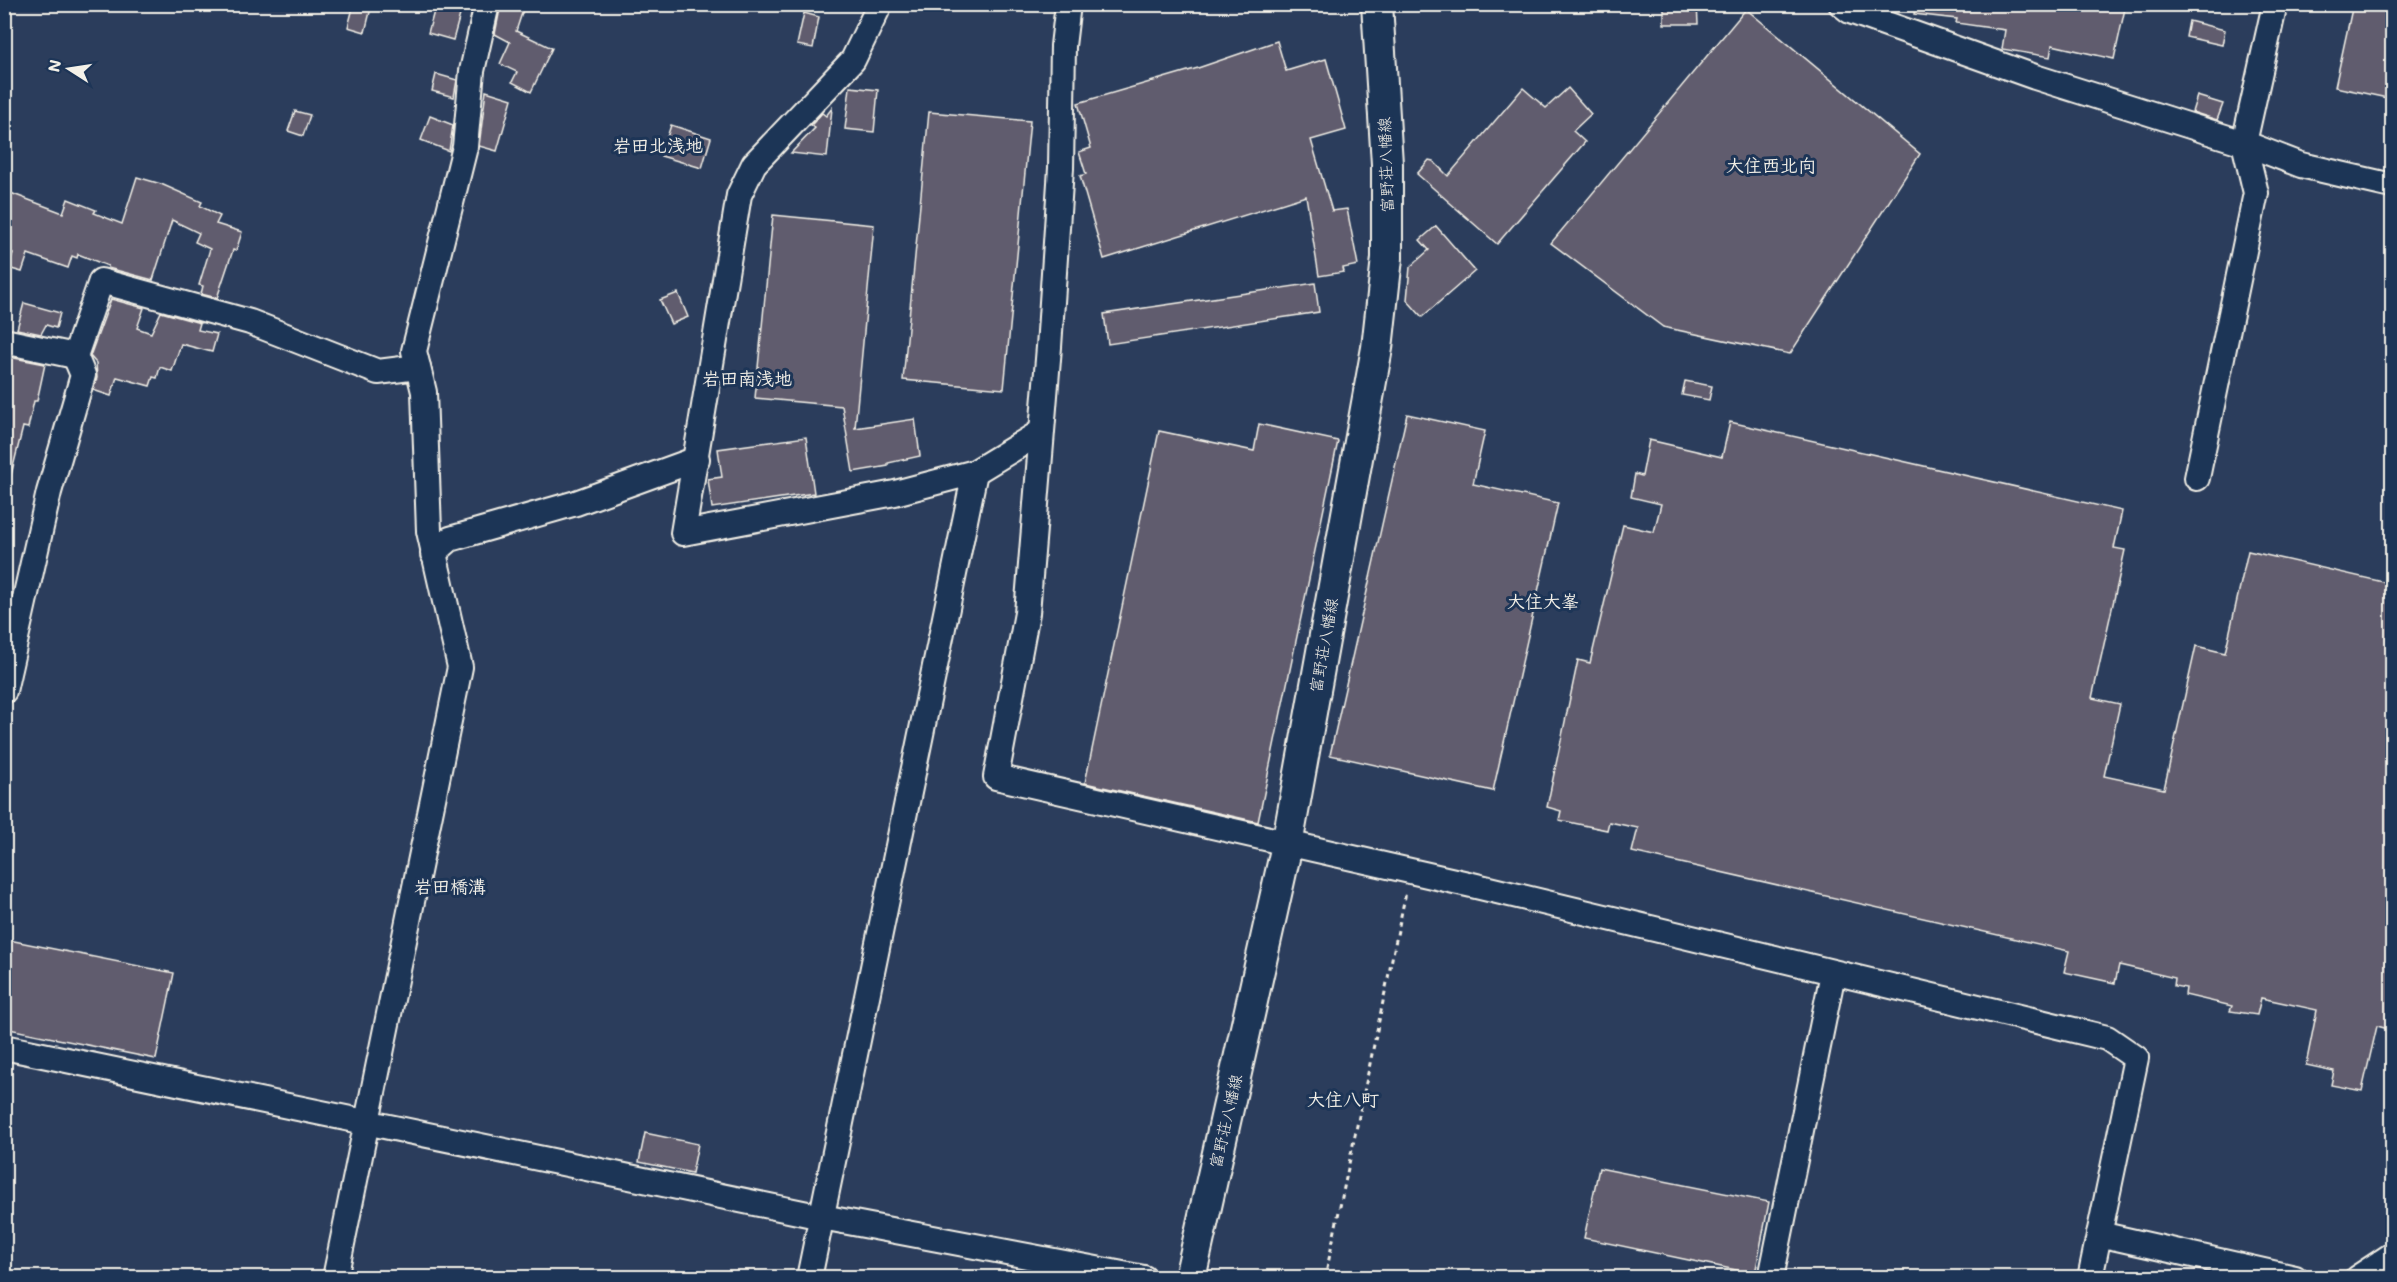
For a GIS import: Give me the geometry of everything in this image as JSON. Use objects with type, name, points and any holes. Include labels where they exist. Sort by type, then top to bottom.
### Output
[{"type":"main road","name":"富野荘八幡線","points":[[1190,1278],[1287,845],[1377,348],[1387,258],[1387,164],[1377,4]]},
{"type":"street","points":[[335,1278],[460,667],[429,531],[424,392],[414,351],[465,147],[472,71],[488,4]]},
{"type":"street","points":[[880,4],[853,60],[754,164],[739,195],[697,459],[683,532],[895,493],[975,472],[1041,432]]},
{"type":"street","points":[[1068,4],[1063,46],[1059,192],[1027,613],[996,777],[1287,845],[1410,871],[2107,1038],[2136,1058],[2090,1278]]},
{"type":"street","points":[[1841,4],[1850,11],[2035,77],[2244,143],[2301,165],[2392,186]]},
{"type":"street","points":[[2197,478],[2256,193],[2244,143],[2275,4]]},
{"type":"street","points":[[5,684],[49,492],[83,375],[75,356],[101,281],[250,322],[378,372],[418,368]]},
{"type":"street","points":[[4,341],[75,356]]},
{"type":"street","points":[[433,554],[450,538],[576,503],[697,459]]},
{"type":"street","points":[[809,1278],[975,472]]},
{"type":"street","points":[[1771,1278],[1833,973]]},
{"type":"street","points":[[4,1047],[822,1217],[1144,1278]]},
{"type":"street","points":[[2099,1234],[2295,1278]]},
{"type":"street","points":[[2358,1278],[2392,1255]]},
{"type":"path","points":[[1325,1278],[1410,871]]},
{"type":"building","points":[[354,4],[372,4],[365,32],[348,27]]},
{"type":"building","points":[[436,4],[463,4],[453,40],[428,33]]},
{"type":"building","points":[[501,4],[525,4],[516,31],[552,48],[531,92],[512,82],[517,72],[500,64],[510,42],[495,34]]},
{"type":"building","points":[[1664,4],[1697,4],[1698,24],[1664,24]]},
{"type":"building","points":[[1915,4],[2126,4],[2114,59],[2052,45],[2050,57],[2002,49],[2005,30],[1956,23],[1957,19],[1914,14]]},
{"type":"building","points":[[2353,4],[2392,4],[2392,99],[2335,87]]},
{"type":"building","points":[[1746,9],[1920,154],[1790,354],[1663,327],[1551,243]]},
{"type":"building","points":[[804,13],[819,17],[813,48],[797,45]]},
{"type":"building","points":[[2189,21],[2225,30],[2222,45],[2186,37]]},
{"type":"building","points":[[1277,41],[1286,71],[1326,59],[1346,130],[1311,140],[1332,211],[1347,209],[1358,265],[1343,268],[1344,272],[1319,276],[1306,196],[1104,259],[1080,176],[1086,174],[1079,152],[1091,148],[1078,103],[1198,68]]},
{"type":"building","points":[[436,74],[457,80],[454,97],[432,91]]},
{"type":"building","points":[[850,87],[878,90],[874,132],[845,129]]},
{"type":"building","points":[[1523,88],[1546,108],[1568,88],[1591,114],[1573,131],[1585,142],[1497,244],[1417,174],[1429,160],[1433,161],[1448,176]]},
{"type":"building","points":[[486,91],[512,99],[497,151],[479,146]]},
{"type":"building","points":[[2197,96],[2223,104],[2217,120],[2192,112]]},
{"type":"building","points":[[832,108],[827,157],[791,153],[815,128],[811,125],[822,113],[826,116]]},
{"type":"building","points":[[295,111],[310,115],[303,136],[288,131]]},
{"type":"building","points":[[929,112],[1030,121],[1004,389],[903,380]]},
{"type":"building","points":[[430,116],[453,125],[449,151],[421,140]]},
{"type":"building","points":[[671,125],[711,138],[702,168],[661,156]]},
{"type":"building","points":[[137,177],[161,184],[202,202],[200,206],[220,216],[216,224],[242,232],[236,251],[233,250],[217,298],[201,294],[203,286],[199,285],[210,249],[195,242],[199,233],[172,220],[153,280],[108,268],[108,266],[78,254],[77,258],[72,256],[68,268],[28,254],[22,272],[8,268],[13,253],[7,251],[10,240],[6,238],[10,228],[4,226],[4,202],[8,192],[63,213],[68,199],[122,224]]},
{"type":"building","points":[[773,215],[874,225],[855,428],[915,419],[920,456],[888,463],[888,466],[853,472],[842,406],[755,398]]},
{"type":"building","points":[[1436,226],[1475,271],[1422,317],[1407,300],[1410,267],[1429,250],[1420,240]]},
{"type":"building","points":[[1315,283],[1319,312],[1108,344],[1104,314]]},
{"type":"building","points":[[678,293],[688,317],[671,324],[660,300]]},
{"type":"building","points":[[111,299],[144,308],[137,328],[151,333],[161,312],[200,323],[198,330],[217,334],[212,352],[181,344],[172,371],[160,367],[157,378],[153,377],[150,386],[117,377],[111,396],[93,390],[97,378],[96,363],[90,356]]},
{"type":"building","points":[[24,303],[60,313],[56,328],[46,325],[41,334],[17,329]]},
{"type":"building","points":[[4,356],[45,364],[37,401],[34,401],[28,428],[23,427],[10,479],[4,479]]},
{"type":"building","points":[[1685,381],[1712,386],[1709,400],[1682,395]]},
{"type":"building","points":[[1407,414],[1485,431],[1473,484],[1558,503],[1493,791],[1330,755]]},
{"type":"building","points":[[1730,422],[2122,511],[2114,548],[2125,550],[2092,698],[2120,704],[2104,776],[2164,789],[2196,646],[2225,653],[2248,551],[2392,584],[2392,1030],[2377,1026],[2362,1091],[2331,1085],[2334,1071],[2306,1065],[2317,1010],[2261,998],[2257,1015],[2230,1011],[2232,1006],[2185,995],[2186,988],[2174,986],[2175,978],[2119,965],[2115,983],[2064,972],[2069,951],[1632,852],[1638,828],[1609,822],[1607,830],[1559,820],[1561,811],[1547,807],[1578,660],[1590,663],[1623,525],[1654,532],[1661,504],[1631,497],[1635,474],[1642,476],[1649,440],[1722,457]]},
{"type":"building","points":[[1259,424],[1338,441],[1258,822],[1085,783],[1159,431],[1254,451]]},
{"type":"building","points":[[806,437],[814,493],[712,508],[708,479],[722,477],[718,449]]},
{"type":"building","points":[[4,939],[174,973],[156,1059],[4,1028]]},
{"type":"building","points":[[645,1133],[698,1144],[692,1173],[639,1162]]},
{"type":"building","points":[[1599,1168],[1769,1202],[1755,1274],[1584,1238]]},
{"type":"district","name":"岩田北浅地","points":[[658,145]]},
{"type":"district","name":"大住西北向","points":[[1771,165]]},
{"type":"district","name":"岩田南浅地","points":[[747,378]]},
{"type":"district","name":"大住大峯","points":[[1543,601]]},
{"type":"district","name":"岩田橋溝","points":[[450,886]]},
{"type":"district","name":"大住八町","points":[[1343,1099]]}]
